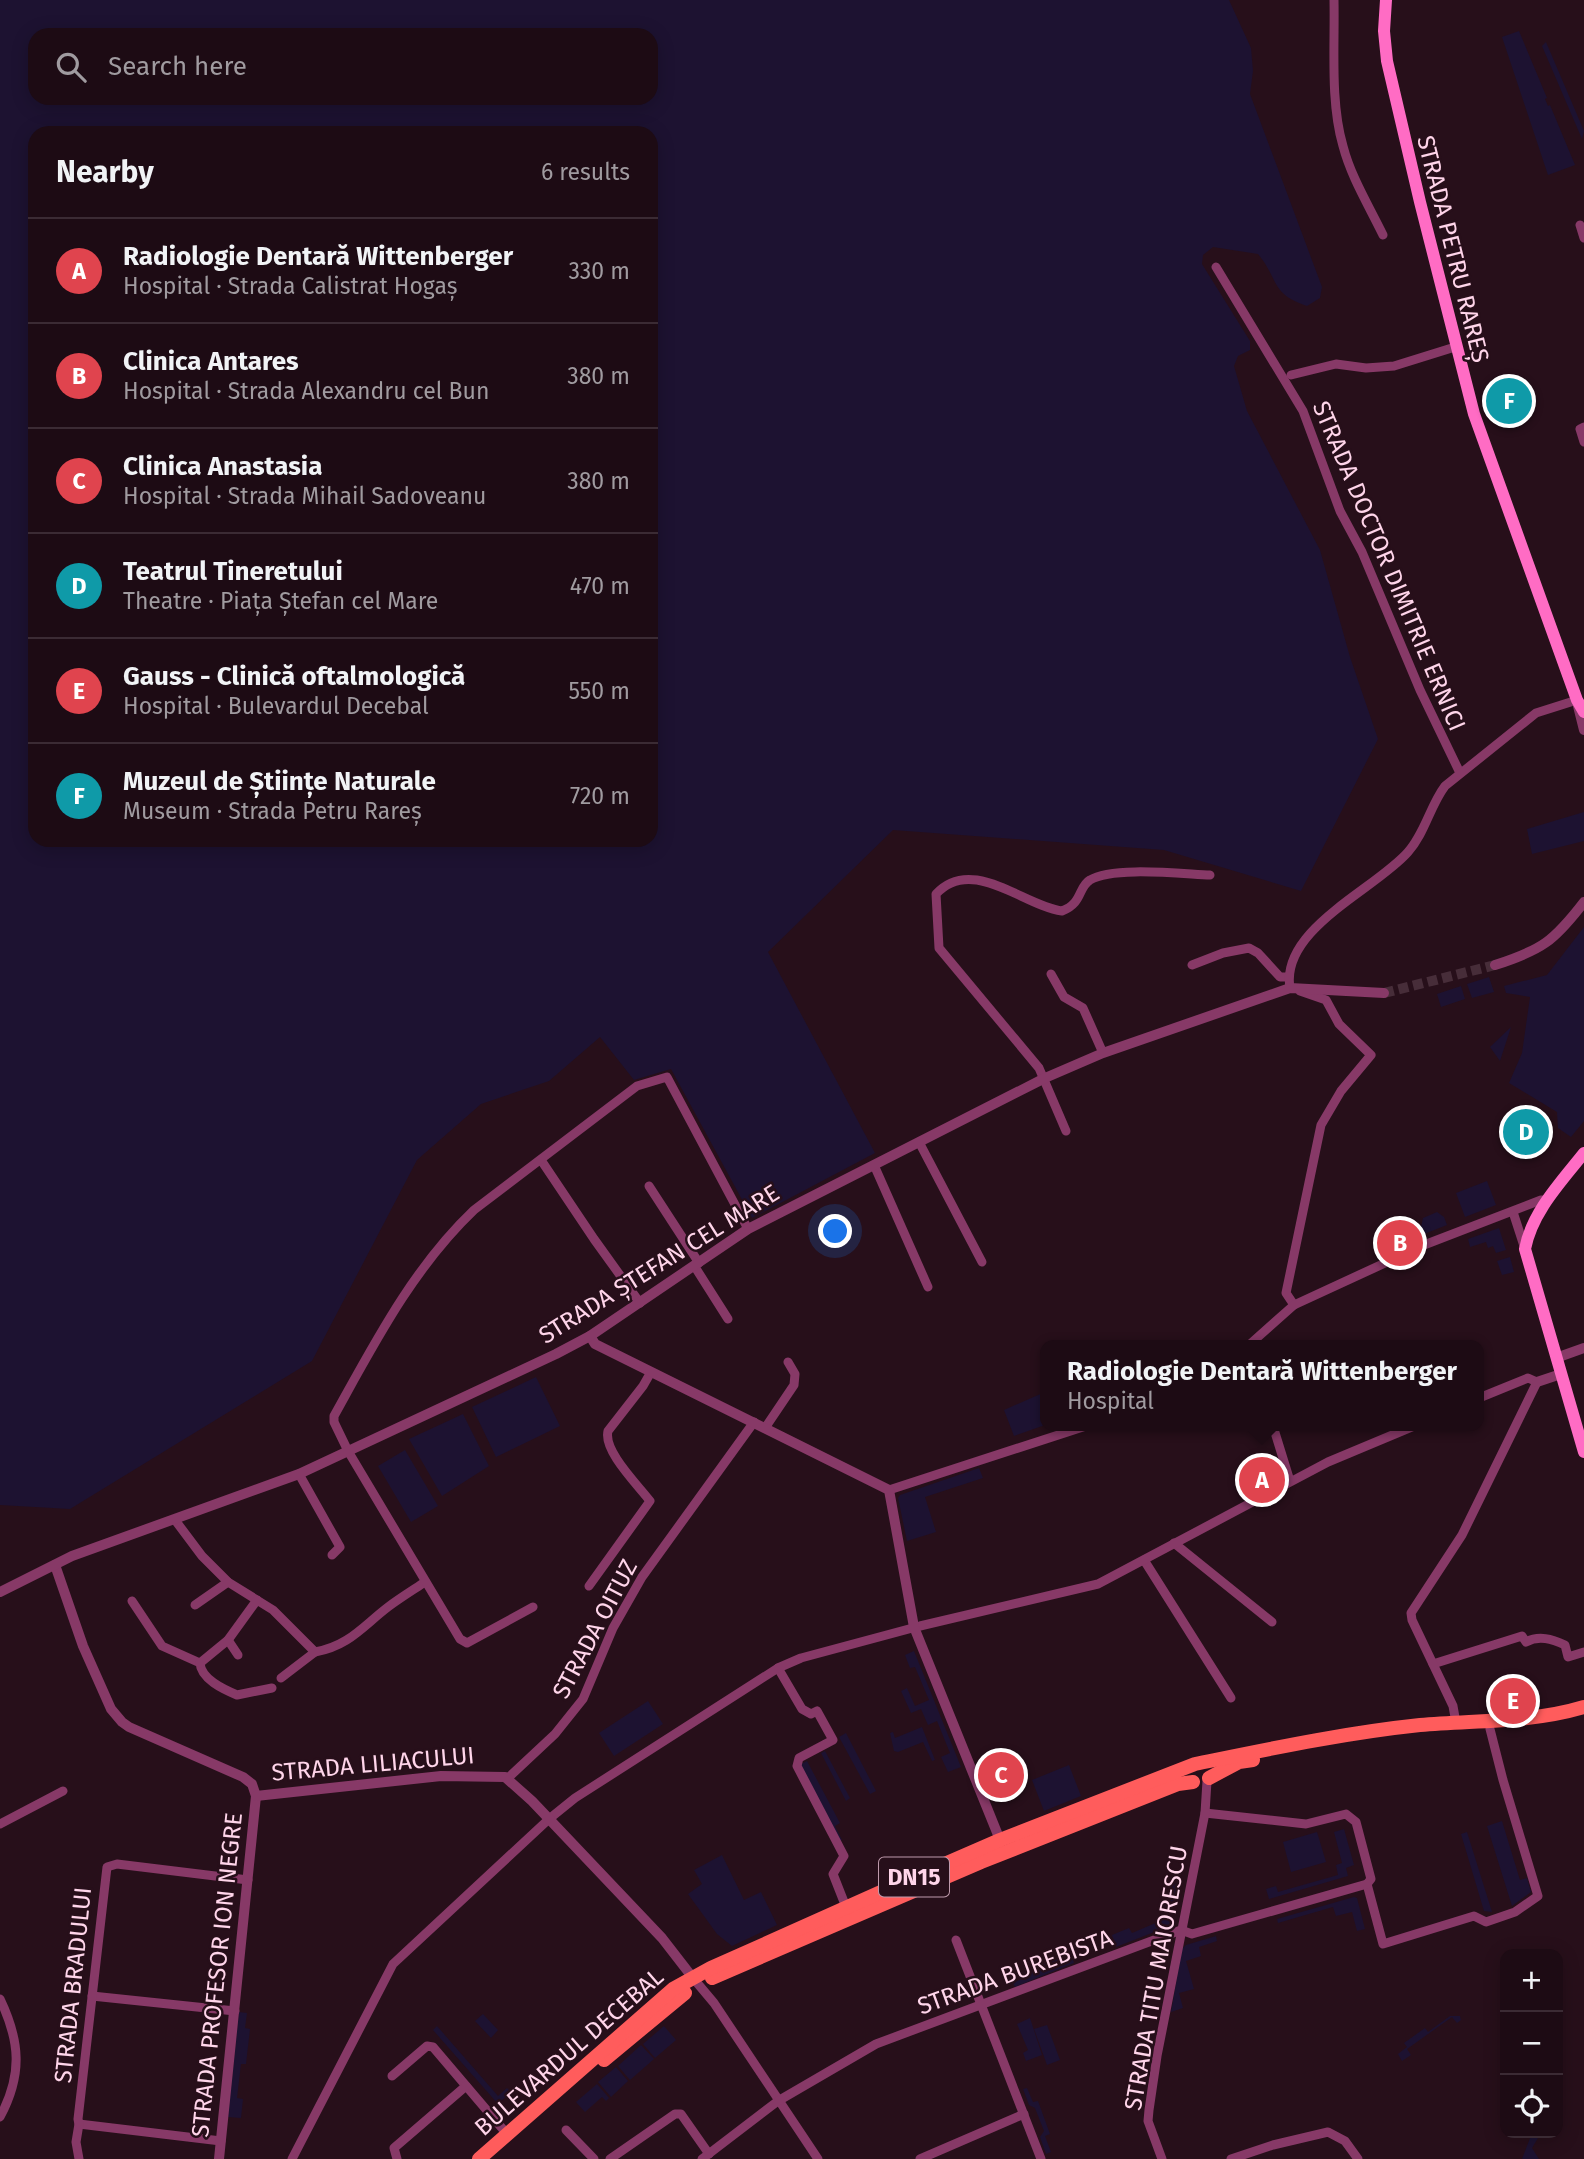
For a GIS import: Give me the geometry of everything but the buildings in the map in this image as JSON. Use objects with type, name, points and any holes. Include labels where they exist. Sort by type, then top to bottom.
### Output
[{"type":"main road","name":"STRADA PETRU RAREȘ","points":[[1386,0],[1384,31],[1387,61],[1455,347],[1474,414],[1577,700],[1584,712]]},
{"type":"main road","points":[[1584,1153],[1547,1200],[1529,1231],[1525,1249],[1584,1452]]},
{"type":"main road","name":"BULEVARDUL DECEBAL","points":[[479,2159],[659,2000],[846,1907],[1000,1840],[1223,1756],[1367,1732],[1533,1718],[1584,1707]]},
{"type":"main road","name":"BULEVARDUL DECEBAL","points":[[491,2159],[696,1982],[993,1857],[1166,1788],[1184,1782],[1201,1781],[1239,1762],[1369,1738],[1536,1724],[1584,1713]]},
{"type":"main road","points":[[1197,1765],[1188,1773],[1201,1781]]},
{"type":"street","points":[[1334,0],[1340,135],[1349,164],[1383,235]]},
{"type":"street","points":[[1580,225],[1584,238]]},
{"type":"street","name":"STRADA DOCTOR DIMITRIE ERNICI","points":[[1216,267],[1303,411],[1340,511],[1367,563],[1420,690],[1460,773]]},
{"type":"street","points":[[1291,375],[1336,364],[1348,367],[1384,367],[1455,347]]},
{"type":"street","points":[[1584,427],[1580,429],[1584,442]]},
{"type":"street","name":"STRADA DOCTOR DIMITRIE ERNICI","points":[[1291,984],[1296,953],[1312,932],[1410,850],[1445,786],[1536,713],[1577,700]]},
{"type":"street","name":"STRADA PETRU RAREȘ","points":[[1577,700],[1584,730]]},
{"type":"street","points":[[1066,1131],[1039,1068],[939,948],[936,894],[943,887],[955,883],[989,882],[1062,911],[1071,907],[1090,880],[1104,875],[1210,875]]},
{"type":"street","points":[[1495,965],[1545,945],[1564,928],[1584,902]]},
{"type":"street","points":[[1192,965],[1223,953],[1249,948],[1258,953],[1280,977],[1304,993],[1326,1000],[1339,1024],[1371,1055],[1341,1091],[1321,1125],[1286,1293],[1294,1305]]},
{"type":"street","points":[[1051,974],[1064,997],[1083,1008],[1103,1053]]},
{"type":"street","name":"STRADA ȘTEFAN CEL MARE","points":[[0,1592],[106,1543],[299,1474],[556,1354],[590,1336],[748,1229],[1045,1079],[1103,1053],[1291,984],[1384,993]]},
{"type":"street","points":[[533,1607],[467,1643],[460,1639],[348,1451],[334,1422],[334,1416],[386,1322],[420,1273],[474,1210],[637,1086],[667,1077],[748,1229]]},
{"type":"street","points":[[919,1142],[982,1262]]},
{"type":"street","points":[[541,1160],[640,1303]]},
{"type":"street","points":[[874,1165],[928,1287]]},
{"type":"street","points":[[649,1186],[728,1319]]},
{"type":"street","points":[[1255,1340],[1294,1305],[1424,1245],[1547,1200]]},
{"type":"street","points":[[1513,1212],[1525,1249]]},
{"type":"street","points":[[590,1336],[595,1344],[889,1490],[1071,1431]]},
{"type":"street","points":[[1556,1358],[1584,1348]]},
{"type":"street","points":[[765,1427],[794,1385],[795,1374],[788,1363]]},
{"type":"street","points":[[589,1586],[650,1501],[618,1459],[607,1437],[608,1431],[651,1372]]},
{"type":"street","points":[[1484,1396],[1528,1378],[1537,1382],[1561,1374]]},
{"type":"street","points":[[1456,1723],[1453,1706],[1411,1613],[1462,1535],[1537,1382]]},
{"type":"street","name":"STRADA OITUZ","points":[[508,1778],[555,1734],[583,1699],[612,1628],[642,1577],[754,1422]]},
{"type":"street","points":[[1275,1431],[1290,1481]]},
{"type":"street","points":[[292,2159],[393,1964],[575,1798],[778,1668],[801,1658],[914,1627],[1098,1584],[1290,1481],[1402,1431]]},
{"type":"street","points":[[299,1474],[340,1547],[332,1555]]},
{"type":"street","points":[[889,1490],[914,1627],[1000,1840]]},
{"type":"street","points":[[175,1520],[202,1556],[228,1582],[273,1610],[315,1652]]},
{"type":"street","points":[[1174,1543],[1272,1622]]},
{"type":"street","points":[[1144,1560],[1231,1698]]},
{"type":"street","name":"STRADA LILIACULUI","points":[[55,1565],[83,1646],[111,1709],[116,1717],[129,1727],[243,1777],[252,1784],[256,1796],[441,1776],[498,1775],[508,1778],[662,1938],[696,1982]]},
{"type":"street","points":[[195,1605],[228,1582]]},
{"type":"street","points":[[281,1678],[315,1652],[343,1644],[387,1608],[425,1582]]},
{"type":"street","points":[[200,1663],[228,1640],[257,1600]]},
{"type":"street","points":[[132,1601],[162,1646],[200,1663]]},
{"type":"street","points":[[1433,1664],[1522,1636],[1526,1642],[1542,1637],[1561,1643],[1565,1645],[1568,1657],[1584,1652]]},
{"type":"street","points":[[228,1640],[237,1655]]},
{"type":"street","points":[[200,1663],[203,1674],[234,1694],[272,1688]]},
{"type":"street","points":[[778,1668],[802,1709],[811,1714],[817,1711],[833,1740],[799,1758],[797,1766],[844,1856],[833,1874],[846,1907]]},
{"type":"street","points":[[1206,1808],[1279,1822],[1306,1824],[1346,1814],[1356,1822],[1371,1879],[1367,1884],[1384,1944],[1474,1916],[1486,1922],[1515,1912],[1538,1896],[1490,1728]]},
{"type":"street","name":"STRADA TITU MAIORESCU","points":[[1161,2159],[1148,2121],[1149,2110],[1206,1808],[1201,1781]]},
{"type":"street","points":[[0,1824],[63,1791]]},
{"type":"street","name":"STRADA PROFESOR ION NEGRE","points":[[219,2159],[256,1796]]},
{"type":"street","name":"STRADA BRADULUI","points":[[79,2159],[76,2141],[78,2119],[107,1867],[117,1864],[248,1880]]},
{"type":"street","name":"STRADA BUREBISTA","points":[[706,2156],[778,2101],[876,2044],[1181,1930],[1192,1934],[1367,1884]]},
{"type":"street","points":[[957,1940],[1041,2159]]},
{"type":"street","points":[[696,1982],[818,2159]]},
{"type":"street","points":[[92,1996],[235,2011]]},
{"type":"street","points":[[0,1999],[14,2032],[17,2057],[9,2095],[0,2116]]},
{"type":"street","points":[[392,2076],[427,2046],[433,2047],[507,2134]]},
{"type":"street","points":[[397,2159],[394,2148],[466,2085]]},
{"type":"street","points":[[610,2159],[675,2114],[681,2114],[706,2156]]},
{"type":"street","points":[[920,2159],[1024,2115]]},
{"type":"street","points":[[79,2124],[221,2141]]},
{"type":"street","points":[[566,2130],[594,2159]]},
{"type":"street","points":[[1231,2159],[1273,2145],[1328,2132],[1345,2140],[1358,2159]]},
{"type":"shaded area","points":[[0,0],[1229,0],[1251,48],[1253,71],[1250,94],[1322,287],[1320,298],[1307,306],[1287,296],[1276,285],[1258,254],[1213,247],[1203,255],[1202,264],[1250,341],[1250,350],[1238,356],[1234,366],[1247,411],[1320,550],[1350,657],[1378,739],[1301,891],[1164,850],[893,830],[768,952],[875,1153],[752,1218],[671,1069],[634,1080],[600,1037],[549,1081],[481,1104],[417,1160],[312,1361],[70,1509],[0,1505]]},
{"type":"shaded area","points":[[1519,31],[1547,98],[1545,99],[1575,165],[1548,175],[1502,37]]},
{"type":"shaded area","points":[[1546,42],[1584,131],[1582,139],[1542,46]]},
{"type":"shaded area","points":[[1584,812],[1584,841],[1532,854],[1527,829]]},
{"type":"shaded area","points":[[1584,927],[1584,1121],[1571,1137],[1558,1128],[1557,1112],[1509,1083],[1522,1053],[1530,997],[1506,993],[1504,986],[1547,975]]},
{"type":"shaded area","points":[[1489,977],[1494,992],[1472,998],[1467,984]]},
{"type":"shaded area","points":[[1461,986],[1465,999],[1441,1007],[1437,994]]},
{"type":"shaded area","points":[[1511,1027],[1500,1061],[1490,1047]]},
{"type":"shaded area","points":[[1487,1181],[1496,1205],[1465,1217],[1456,1193]]},
{"type":"shaded area","points":[[1437,1212],[1444,1217],[1447,1225],[1424,1234],[1421,1227],[1423,1218]]},
{"type":"shaded area","points":[[1499,1228],[1506,1250],[1496,1253],[1493,1246],[1488,1248],[1486,1242],[1470,1247],[1468,1239]]},
{"type":"shaded area","points":[[1510,1257],[1514,1272],[1502,1275],[1497,1261]]},
{"type":"shaded area","points":[[536,1377],[560,1426],[496,1457],[472,1407]]},
{"type":"shaded area","points":[[1040,1394],[1040,1427],[1014,1436],[1004,1410]]},
{"type":"shaded area","points":[[463,1414],[489,1466],[442,1496],[409,1439]]},
{"type":"shaded area","points":[[405,1450],[438,1506],[411,1522],[378,1466]]},
{"type":"shaded area","points":[[979,1468],[983,1478],[925,1497],[936,1532],[907,1541],[898,1498],[900,1495]]},
{"type":"shaded area","points":[[914,1651],[961,1767],[948,1772],[941,1757],[950,1753],[937,1721],[928,1725],[921,1709],[911,1713],[901,1691],[907,1688],[915,1706],[929,1700],[915,1667],[910,1668],[905,1655]]},
{"type":"shaded area","points":[[648,1701],[663,1724],[614,1756],[599,1733]]},
{"type":"shaded area","points":[[922,1727],[935,1760],[932,1761],[923,1742],[898,1752],[894,1751],[890,1733],[893,1732],[895,1738]]},
{"type":"shaded area","points":[[846,1733],[876,1791],[870,1794],[839,1737]]},
{"type":"shaded area","points":[[825,1751],[850,1798],[846,1801],[821,1753]]},
{"type":"shaded area","points":[[807,1761],[840,1823],[835,1826],[842,1840],[837,1843],[797,1766]]},
{"type":"shaded area","points":[[1069,1765],[1081,1796],[1044,1811],[1032,1780]]},
{"type":"shaded area","points":[[1502,1821],[1520,1880],[1527,1878],[1531,1892],[1512,1906],[1487,1826]]},
{"type":"shaded area","points":[[1344,1829],[1354,1865],[1346,1868],[1348,1876],[1269,1899],[1266,1889],[1276,1886],[1278,1892],[1338,1875],[1336,1865],[1342,1863],[1334,1832]]},
{"type":"shaded area","points":[[1317,1832],[1326,1862],[1291,1872],[1283,1842]]},
{"type":"shaded area","points":[[1467,1832],[1492,1912],[1484,1911],[1461,1834]]},
{"type":"shaded area","points":[[722,1855],[744,1900],[761,1892],[777,1925],[732,1946],[717,1934],[688,1894],[702,1884],[694,1870]]},
{"type":"shaded area","points":[[1180,1882],[1171,1922],[1167,1927],[1116,1947],[1112,1935],[1129,1928],[1132,1933],[1165,1919],[1159,1905],[1173,1899],[1168,1887]]},
{"type":"shaded area","points":[[1357,1898],[1365,1929],[1357,1931],[1352,1912],[1336,1916],[1333,1907],[1278,1923],[1277,1919]]},
{"type":"shaded area","points":[[1216,1936],[1217,1941],[1199,1947],[1201,1956],[1186,1961],[1194,1989],[1179,1993],[1183,2008],[1171,2012],[1182,1949],[1186,1945]]},
{"type":"shaded area","points":[[1057,1959],[1060,1965],[1073,1959],[1074,1963],[1015,1987],[1013,1983],[1026,1977],[1024,1972]]},
{"type":"shaded area","points":[[239,2012],[247,2013],[245,2028],[250,2029],[246,2064],[241,2064],[237,2098],[243,2099],[241,2118],[228,2117]]},
{"type":"shaded area","points":[[483,2014],[498,2030],[491,2038],[475,2021]]},
{"type":"shaded area","points":[[1450,2016],[1460,2016],[1461,2020],[1457,2023],[1452,2017],[1407,2049],[1411,2055],[1402,2061],[1398,2054],[1407,2047],[1404,2043],[1425,2028],[1428,2032]]},
{"type":"shaded area","points":[[1030,2018],[1042,2055],[1026,2061],[1023,2053],[1028,2050],[1017,2024]]},
{"type":"shaded area","points":[[1047,2025],[1060,2060],[1047,2065],[1034,2029]]},
{"type":"shaded area","points":[[437,2026],[498,2096],[507,2088],[511,2092],[498,2104],[433,2030]]},
{"type":"shaded area","points":[[664,2026],[676,2040],[655,2058],[643,2044]]},
{"type":"shaded area","points":[[641,2045],[654,2059],[630,2080],[618,2066]]},
{"type":"shaded area","points":[[616,2067],[628,2081],[611,2097],[598,2082]]},
{"type":"shaded area","points":[[597,2084],[609,2098],[606,2101],[602,2097],[585,2112],[576,2102]]},
{"type":"shaded area","points":[[1027,2088],[1033,2102],[1038,2101],[1050,2134],[1045,2136],[1051,2152],[1046,2154],[1040,2137],[1044,2131],[1035,2108],[1029,2105],[1023,2089]]},
{"type":"shaded area","points":[[1530,2138],[1538,2138],[1532,2148],[1539,2159],[1522,2159]]},
{"type":"tunnel","points":[[1384,993],[1495,965]]},
{"type":"place","name":"Muzeul de Științe Naturale","points":[[1509,401]]},
{"type":"place","name":"Teatrul Tineretului","points":[[1526,1132]]},
{"type":"place","name":"Clinica Antares","points":[[1400,1243]]},
{"type":"place","name":"Radiologie Dentară Wittenberger","points":[[1262,1480]]},
{"type":"place","name":"Gauss - Clinică oftalmologică","points":[[1513,1701]]},
{"type":"place","name":"Clinica Anastasia","points":[[1001,1775]]}]
